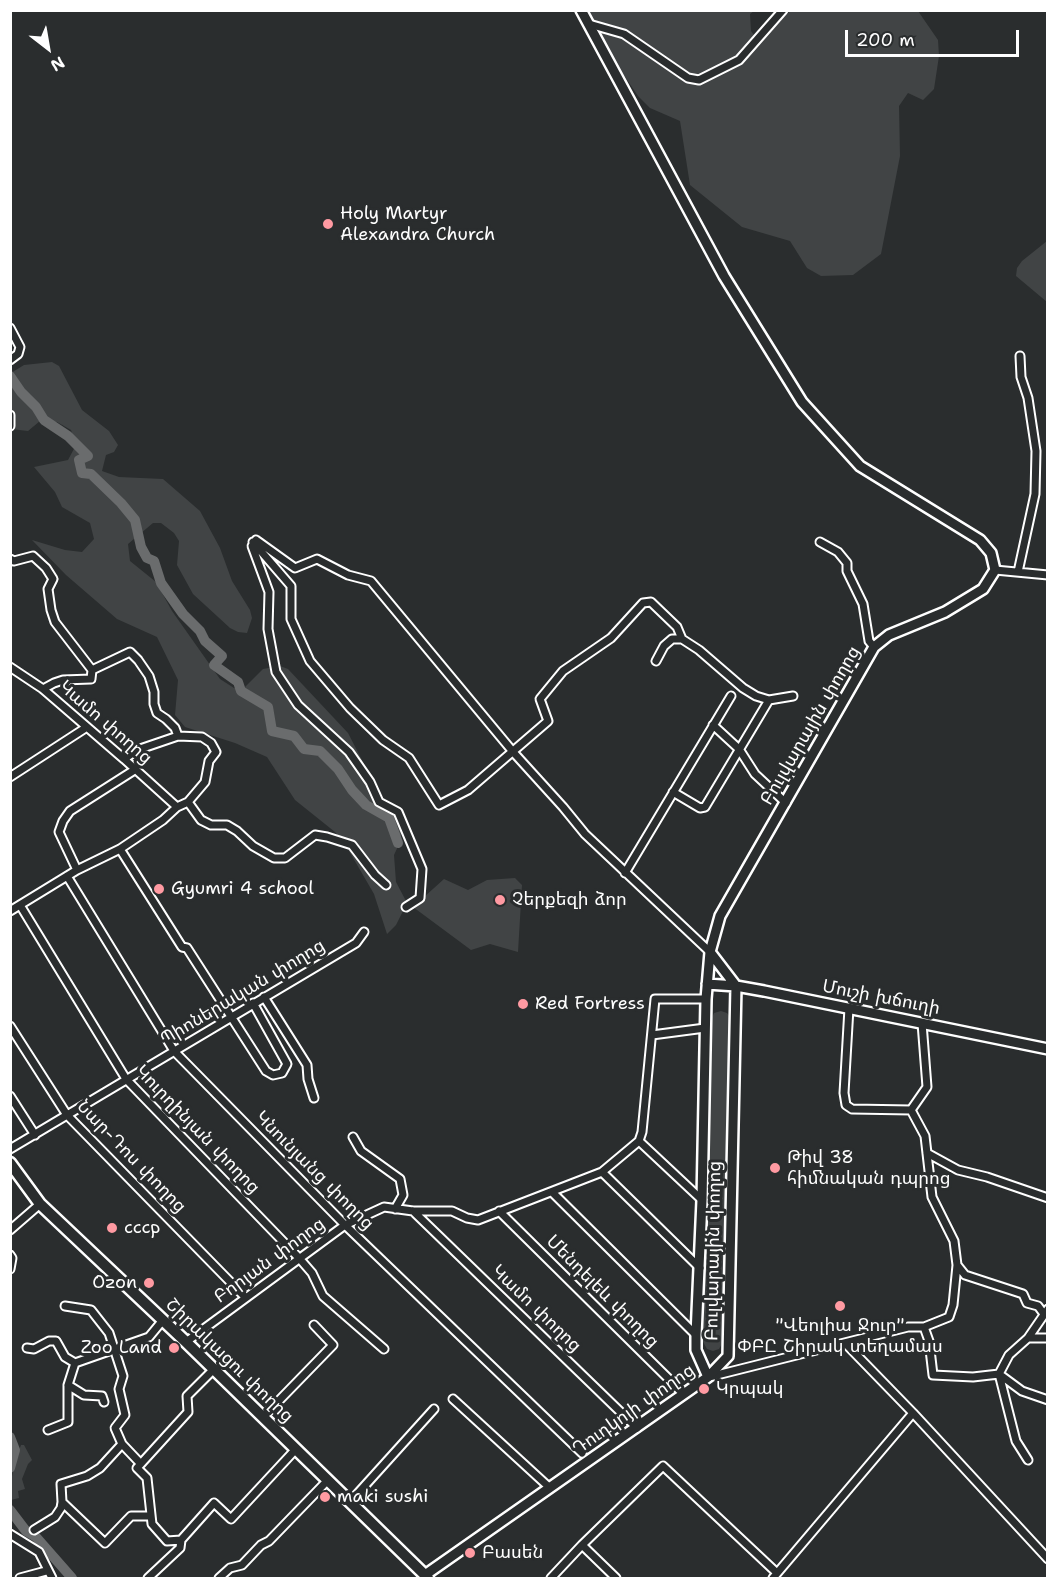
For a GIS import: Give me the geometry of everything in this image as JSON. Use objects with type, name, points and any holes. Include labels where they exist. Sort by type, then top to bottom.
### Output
[{"type":"main road","name":"Շիրակացու փողոց","points":[[10,1163],[40,1204],[164,1320],[427,1577]]},
{"type":"street","points":[[581,10],[724,276],[802,402],[860,466],[980,540],[991,553],[995,570],[1047,575]]},
{"type":"street","points":[[589,24],[624,34],[688,78],[699,80],[739,60],[783,10]]},
{"type":"street","points":[[10,328],[20,347],[18,354],[10,360]]},
{"type":"street","points":[[1018,572],[1036,483],[1036,451],[1028,398],[1021,377],[1020,356]]},
{"type":"street","points":[[10,415],[10,426]]},
{"type":"street","points":[[253,542],[256,540],[295,568],[317,559],[348,575],[371,581],[513,753],[585,834],[710,952],[736,986]]},
{"type":"street","points":[[253,542],[291,586],[291,619],[310,661],[350,708],[383,740],[409,758],[420,779],[439,805],[468,790],[548,721],[540,699],[562,671],[611,638],[643,603],[651,602],[667,616],[677,627],[682,639]]},
{"type":"street","points":[[253,542],[252,546],[269,592],[268,629],[276,672],[298,705],[349,752],[370,782],[379,802],[398,812],[405,826],[422,869],[420,898],[406,907]]},
{"type":"street","points":[[820,543],[838,552],[847,563],[847,571],[862,604],[869,641],[874,647]]},
{"type":"street","points":[[10,559],[14,561],[33,556],[46,568],[52,579],[48,589],[55,622],[92,670],[92,680],[63,680],[43,689]]},
{"type":"street","name":"Բուլվարային փողոց","points":[[736,986],[728,1356],[708,1377],[696,1350],[696,1335],[700,1268],[706,999],[710,952],[720,916],[874,647],[889,635],[945,612],[983,589],[995,570]]},
{"type":"street","points":[[656,661],[664,646],[672,639],[682,639],[756,696],[769,700],[793,696]]},
{"type":"street","points":[[92,670],[130,652],[149,676],[157,713],[166,718],[178,736]]},
{"type":"street","name":"Կամո փողոց","points":[[10,667],[43,689],[177,807]]},
{"type":"street","points":[[625,873],[731,696]]},
{"type":"street","points":[[673,792],[700,807],[705,807],[769,700]]},
{"type":"street","points":[[713,725],[739,748],[755,774],[786,803]]},
{"type":"street","points":[[10,777],[87,727]]},
{"type":"street","points":[[10,911],[77,870],[120,849],[164,820],[177,807],[188,802],[205,782],[209,761],[216,752],[211,743],[202,736],[178,736],[137,750],[124,759]]},
{"type":"street","points":[[77,870],[59,832],[63,821],[70,811],[136,769]]},
{"type":"street","points":[[188,802],[201,820],[211,825],[227,825],[253,846],[274,858],[285,858],[315,835],[352,845],[375,875],[386,885]]},
{"type":"street","points":[[120,849],[182,948],[188,948],[266,1071],[273,1075],[282,1073],[287,1064],[253,1003]]},
{"type":"street","name":"Կնունյանց փողոց","points":[[67,876],[174,1051],[345,1225],[582,1453]]},
{"type":"street","name":"Կուրղինյան փողոց","points":[[21,905],[126,1079],[299,1258],[312,1273],[323,1296],[384,1349]]},
{"type":"street","name":"Պիոներական փողոց","points":[[10,1149],[356,943],[364,932]]},
{"type":"street","name":"Մուշի խճուղի","points":[[707,984],[736,986],[1047,1049]]},
{"type":"street","points":[[264,997],[307,1065],[308,1079],[314,1098]]},
{"type":"street","points":[[702,1200],[639,1141],[644,1125],[655,999],[706,999]]},
{"type":"street","points":[[849,1008],[844,1093],[846,1105],[852,1109],[911,1110]]},
{"type":"street","points":[[911,1110],[927,1087],[922,1023]]},
{"type":"street","name":"Նար-Դոս փողոց","points":[[10,1026],[67,1116],[245,1297]]},
{"type":"street","points":[[652,1035],[705,1028]]},
{"type":"street","points":[[10,1096],[35,1135]]},
{"type":"street","points":[[911,1110],[925,1136],[932,1197],[954,1241],[957,1265],[965,1275],[1023,1294],[1027,1303],[1038,1306],[1046,1312],[1028,1338],[1009,1355],[999,1374],[1016,1441],[1028,1460]]},
{"type":"street","points":[[353,1137],[361,1151],[400,1179],[403,1195],[395,1209]]},
{"type":"street","name":"Բորյան փողոց","points":[[186,1342],[345,1225],[384,1207],[413,1211],[452,1211],[478,1220],[602,1173],[639,1141]]},
{"type":"street","points":[[927,1153],[958,1170],[987,1177],[1047,1198]]},
{"type":"street","points":[[602,1173],[700,1268]]},
{"type":"street","points":[[553,1193],[696,1335]]},
{"type":"street","points":[[12,1226],[40,1204]]},
{"type":"street","name":"Կամո փողոց","points":[[413,1211],[638,1428]]},
{"type":"street","name":"Մենդելեև փողոց","points":[[498,1211],[684,1394]]},
{"type":"street","points":[[10,1255],[12,1270]]},
{"type":"street","name":"Դուդկոյի փողոց","points":[[427,1577],[708,1377],[908,1327],[924,1327],[949,1317],[953,1305],[957,1265]]},
{"type":"street","points":[[65,1306],[91,1310],[106,1327],[123,1376],[119,1389],[125,1415],[115,1428],[122,1444],[140,1463]]},
{"type":"street","points":[[27,1348],[34,1349],[49,1341],[56,1341],[65,1357],[75,1363],[149,1337],[164,1320]]},
{"type":"street","points":[[263,1417],[333,1344],[314,1325]]},
{"type":"street","points":[[924,1327],[929,1341],[933,1375],[973,1377],[999,1374],[1022,1390],[1047,1400]]},
{"type":"street","points":[[1028,1338],[1047,1338]]},
{"type":"street","points":[[845,1343],[913,1413],[1047,1559]]},
{"type":"street","points":[[48,1431],[68,1422],[68,1384],[75,1363]]},
{"type":"street","points":[[181,1540],[167,1540],[152,1524],[147,1478],[137,1468],[188,1412],[187,1396],[214,1369]]},
{"type":"street","points":[[68,1384],[84,1395],[102,1396],[104,1402]]},
{"type":"street","points":[[453,1399],[550,1488]]},
{"type":"street","points":[[350,1502],[434,1409]]},
{"type":"street","points":[[551,1578],[663,1466],[775,1576],[913,1413]]},
{"type":"street","points":[[34,1530],[55,1517],[61,1508],[61,1484],[87,1476],[99,1468],[122,1444]]},
{"type":"street","points":[[148,1578],[180,1548],[181,1540],[214,1503],[231,1519],[296,1449]]},
{"type":"street","points":[[219,1578],[230,1568],[242,1565],[261,1545],[269,1541],[328,1480]]},
{"type":"street","points":[[62,1502],[105,1543],[131,1515],[151,1516]]},
{"type":"street","points":[[10,1534],[39,1552],[51,1578]]},
{"type":"street","points":[[582,1545],[616,1578]]},
{"type":"street","points":[[20,1578],[46,1571]]},
{"type":"shaded area","points":[[586,11],[754,11],[750,14],[751,31],[760,43],[790,11],[918,11],[938,40],[939,56],[934,89],[923,100],[908,93],[899,106],[900,156],[881,254],[853,275],[821,276],[807,268],[790,241],[742,227],[690,185],[680,121],[650,108],[638,96],[604,46]]},
{"type":"shaded area","points":[[1047,241],[1047,302],[1016,276],[1017,268],[1022,261]]},
{"type":"shaded area","points":[[52,362],[59,366],[82,410],[109,431],[118,445],[114,452],[106,455],[102,471],[119,477],[163,479],[200,511],[220,548],[232,581],[250,610],[252,618],[247,633],[230,628],[193,594],[177,565],[179,541],[174,533],[161,523],[153,523],[128,544],[130,561],[156,582],[172,611],[220,679],[234,688],[245,687],[263,669],[280,666],[288,669],[348,733],[364,764],[371,788],[393,817],[401,832],[401,840],[394,855],[396,882],[407,903],[396,925],[387,934],[374,894],[345,844],[335,832],[295,800],[267,757],[235,743],[185,727],[175,715],[178,680],[157,637],[117,619],[66,575],[32,540],[65,550],[82,552],[94,539],[90,523],[62,507],[55,492],[34,467],[68,460],[76,445],[71,430],[57,422],[40,421],[28,431],[11,429],[11,373],[24,365]]},
{"type":"shaded area","points":[[515,878],[522,885],[518,952],[490,944],[471,950],[413,907],[444,879],[468,890],[487,880]]},
{"type":"shaded area","points":[[721,1011],[727,1013],[731,1018],[724,1340],[719,1349],[713,1351],[707,1349],[702,1340],[710,1022],[714,1013]]},
{"type":"shaded area","points":[[21,1445],[24,1445],[32,1460],[22,1479],[25,1489],[18,1491],[19,1498],[11,1500],[14,1465]]},
{"type":"waterway","points":[[10,376],[44,420],[68,436],[88,456],[79,460],[82,473],[91,474],[135,520],[141,547],[147,558],[154,561],[161,583],[183,614],[200,631],[205,641],[222,656],[214,665],[238,682],[241,691],[268,707],[272,731],[294,736],[304,749],[320,751],[338,769],[352,790],[366,805],[389,818],[398,843]]},
{"type":"waterway","points":[[10,1437],[15,1450],[10,1468]]},
{"type":"waterway","points":[[10,1510],[26,1531],[36,1537],[72,1578]]},
{"type":"place","name":"Holy Martyr Alexandra Church","points":[[328,224]]},
{"type":"place","name":"Gyumri 4 school","points":[[159,889]]},
{"type":"place","name":"Չերքեզի ձոր","points":[[500,900]]},
{"type":"place","name":"Red Fortress","points":[[523,1004]]},
{"type":"place","name":"Թիվ 38 հիմնական դպրոց","points":[[775,1168]]},
{"type":"place","name":"ссср","points":[[112,1228]]},
{"type":"place","name":"Ozon","points":[[149,1283]]},
{"type":"place","name":"\"Վեոլիա Ջուր\" ՓԲԸ Շիրակ տեղամաս","points":[[840,1306]]},
{"type":"place","name":"Zoo Land","points":[[174,1348]]},
{"type":"place","name":"Կրպակ","points":[[704,1389]]},
{"type":"place","name":"maki sushi","points":[[325,1497]]},
{"type":"place","name":"Բասեն","points":[[470,1553]]}]
